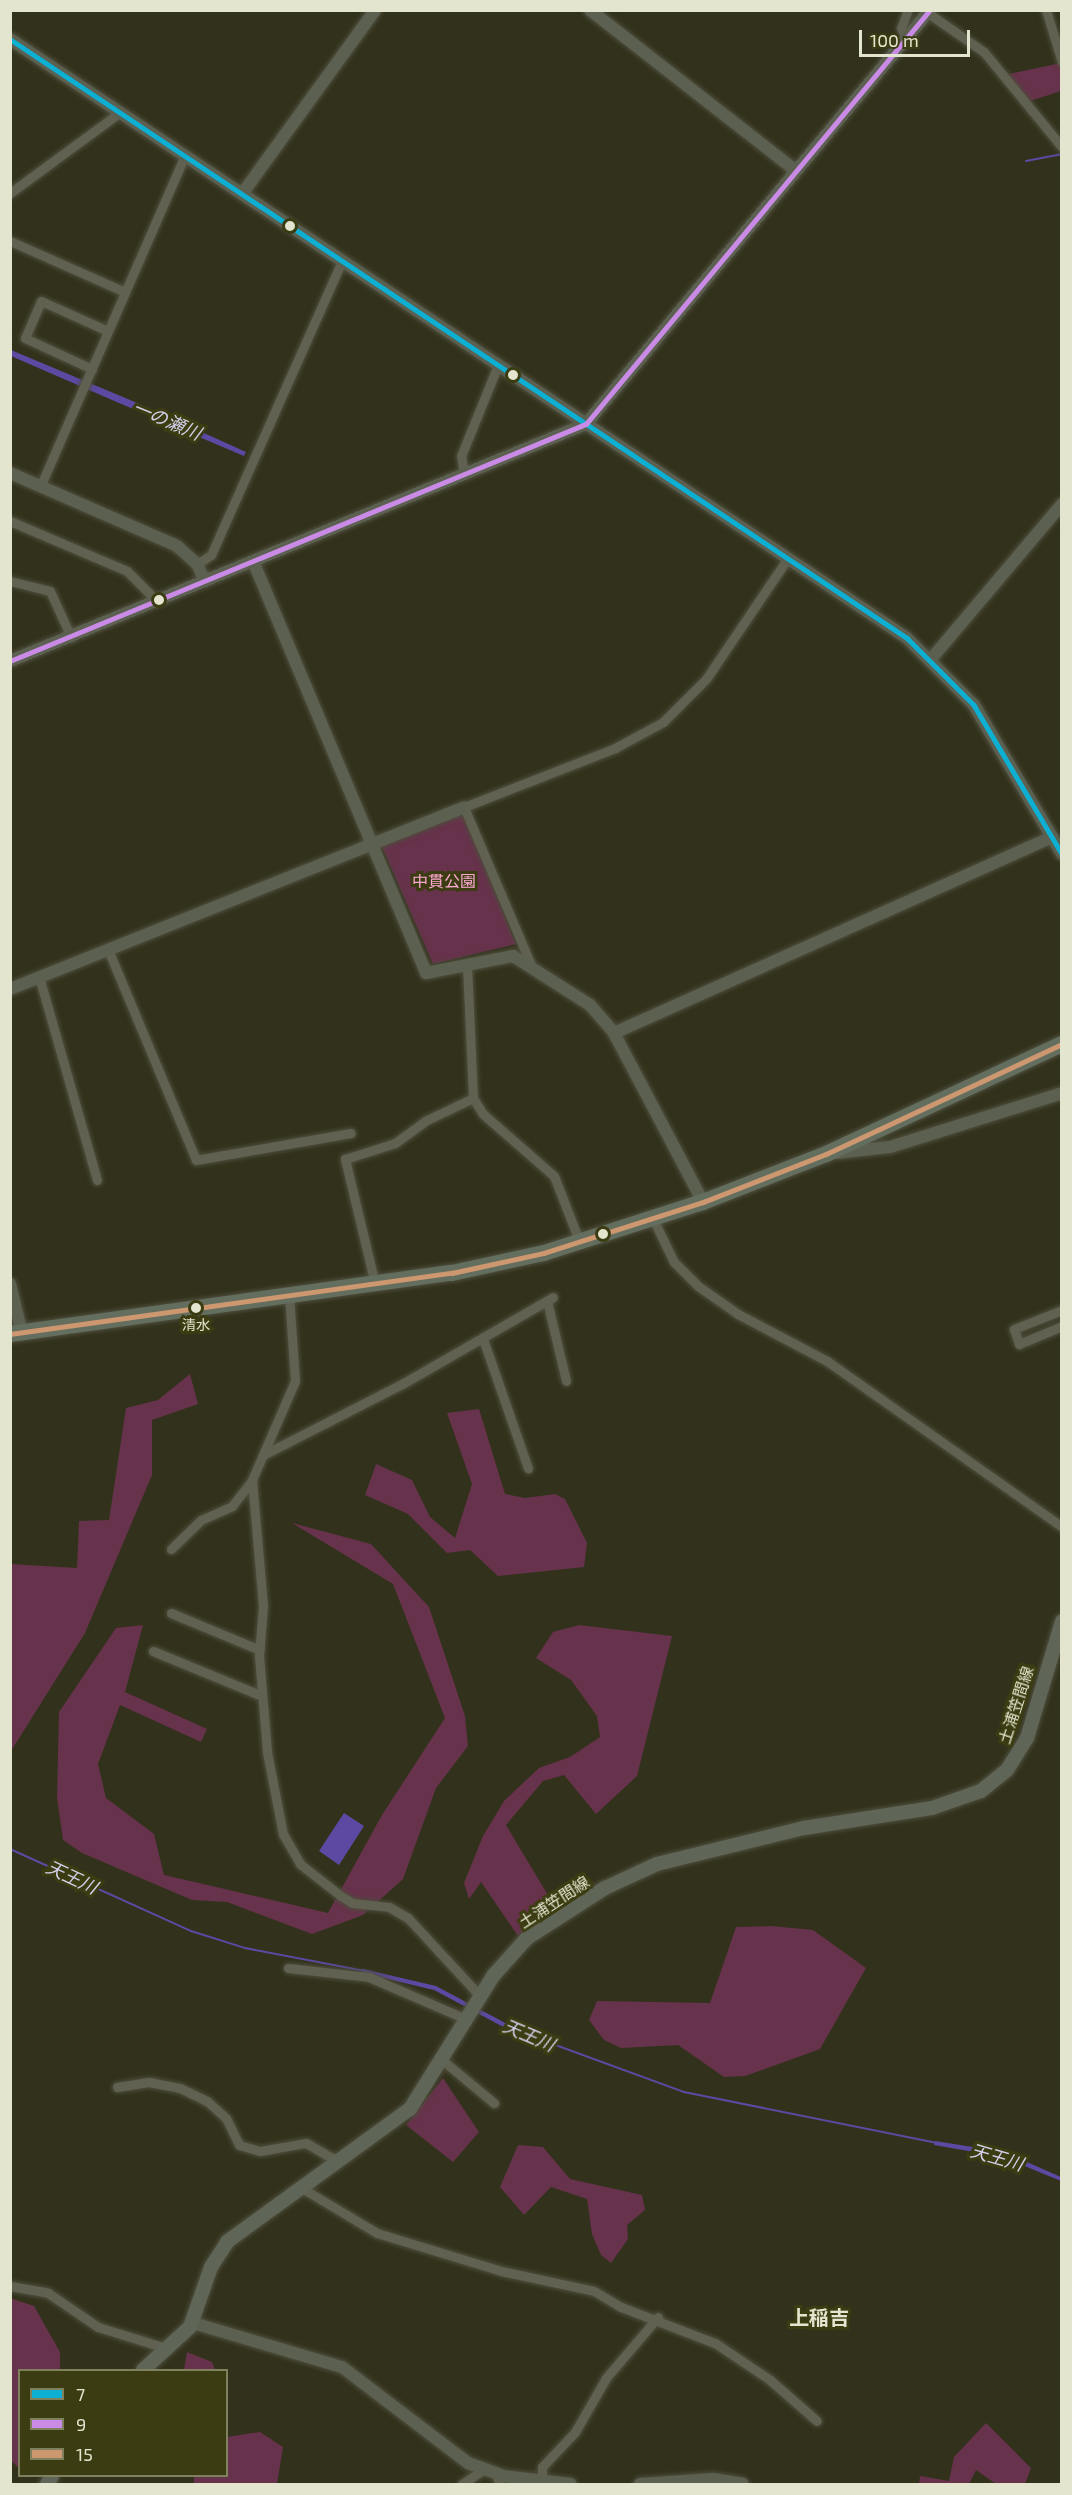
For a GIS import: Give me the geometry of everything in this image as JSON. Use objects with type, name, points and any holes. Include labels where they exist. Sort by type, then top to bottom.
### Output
[{"type":"highway","points":[[16,1334],[375,1284],[492,1265],[580,1243],[703,1202],[826,1154],[1062,1044]]},
{"type":"main road","name":"土浦笠間線","points":[[144,2369],[169,2349],[193,2323],[211,2267],[228,2241],[335,2160],[402,2118],[473,2007],[527,1938],[631,1874],[804,1828],[932,1808],[968,1798],[990,1785],[1014,1762],[1027,1738],[1062,1621]]},
{"type":"street","points":[[242,194],[375,10]]},
{"type":"street","points":[[590,10],[795,170]]},
{"type":"street","points":[[906,38],[901,28],[908,10]]},
{"type":"street","points":[[1046,10],[1062,62]]},
{"type":"street","points":[[10,662],[586,424],[795,170],[929,12],[984,52],[1062,147]]},
{"type":"street","points":[[10,39],[788,558],[932,658],[990,728],[1062,854]]},
{"type":"street","points":[[10,193],[119,112]]},
{"type":"street","points":[[40,487],[185,155]]},
{"type":"street","points":[[10,241],[125,292]]},
{"type":"street","points":[[197,564],[212,555],[342,261]]},
{"type":"street","points":[[92,369],[25,338],[41,301],[108,331]]},
{"type":"street","points":[[464,474],[461,456],[498,365]]},
{"type":"street","points":[[10,473],[177,546],[197,564],[205,581]]},
{"type":"street","points":[[932,658],[1062,504]]},
{"type":"street","points":[[10,521],[127,571],[157,601]]},
{"type":"street","points":[[10,988],[40,980],[615,748],[663,722],[706,679],[788,558]]},
{"type":"street","points":[[253,561],[426,973],[513,956],[531,965],[590,1005],[614,1033],[703,1202]]},
{"type":"street","points":[[10,581],[50,591],[70,637]]},
{"type":"street","points":[[10,588],[22,584]]},
{"type":"street","points":[[464,807],[531,965]]},
{"type":"street","points":[[614,1033],[1052,837]]},
{"type":"street","points":[[109,952],[196,1160],[351,1133]]},
{"type":"street","points":[[467,965],[473,1098],[483,1114],[554,1176],[580,1243]]},
{"type":"street","points":[[40,980],[97,1180]]},
{"type":"street","points":[[826,1154],[890,1147],[1062,1093]]},
{"type":"street","points":[[375,1284],[345,1159],[395,1143],[420,1124],[473,1098]]},
{"type":"street","points":[[653,1219],[674,1262],[698,1286],[738,1314],[827,1360],[1062,1527]]},
{"type":"street","points":[[10,1284],[16,1334]]},
{"type":"street","points":[[171,1549],[201,1520],[232,1506],[252,1480],[265,1454],[295,1381],[289,1295]]},
{"type":"street","points":[[265,1454],[483,1339],[550,1299],[566,1382]]},
{"type":"street","points":[[1062,1310],[1014,1329],[1019,1344],[1062,1326]]},
{"type":"street","points":[[483,1339],[528,1468]]},
{"type":"street","points":[[252,1480],[263,1606],[260,1650],[262,1696],[277,1815],[300,1863],[352,1903],[380,1904],[408,1918],[473,2007]]},
{"type":"street","points":[[171,1613],[260,1650]]},
{"type":"street","points":[[153,1651],[262,1696]]},
{"type":"street","points":[[288,1968],[369,1977],[473,2007]]},
{"type":"street","points":[[441,2059],[495,2103]]},
{"type":"street","points":[[117,2087],[149,2082],[180,2088],[207,2101],[226,2118],[239,2145],[260,2151],[306,2143],[335,2160]]},
{"type":"street","points":[[300,2187],[377,2233],[501,2271],[594,2291],[621,2307],[657,2318],[715,2343],[770,2380],[817,2421]]},
{"type":"street","points":[[10,2286],[48,2293],[93,2325],[169,2349]]},
{"type":"street","points":[[542,2481],[542,2467],[575,2432],[606,2378],[657,2318]]},
{"type":"street","points":[[193,2323],[342,2367],[441,2446],[498,2479],[572,2484]]},
{"type":"street","points":[[462,2484],[483,2470]]},
{"type":"street","points":[[640,2484],[713,2478],[743,2484]]},
{"type":"green space","points":[[1061,63],[1061,91],[1027,102],[1004,75]]},
{"type":"green space","name":"中貫公園","points":[[463,814],[516,944],[433,964],[383,849],[374,847]]},
{"type":"green space","points":[[190,1374],[198,1404],[152,1420],[152,1475],[85,1633],[11,1751],[11,1564],[77,1568],[79,1521],[109,1520],[126,1408],[158,1400]]},
{"type":"green space","points":[[479,1409],[505,1494],[525,1498],[555,1494],[565,1499],[587,1543],[584,1567],[498,1576],[470,1550],[447,1553],[408,1514],[365,1495],[376,1464],[412,1480],[430,1517],[455,1538],[472,1484],[447,1413]]},
{"type":"green space","points":[[292,1523],[371,1544],[429,1607],[465,1716],[468,1746],[436,1788],[403,1879],[363,1915],[312,1934],[227,1902],[192,1900],[82,1853],[63,1840],[57,1797],[59,1712],[116,1628],[143,1625],[125,1692],[207,1729],[201,1742],[120,1705],[98,1764],[106,1798],[154,1834],[164,1875],[328,1913],[382,1815],[445,1718],[393,1584]]},
{"type":"green space","points":[[579,1625],[672,1636],[637,1776],[596,1814],[564,1775],[543,1781],[506,1825],[555,1907],[518,1936],[481,1882],[469,1899],[464,1883],[483,1836],[504,1801],[539,1768],[570,1757],[600,1737],[597,1716],[571,1680],[536,1658],[553,1632]]},
{"type":"green space","points":[[771,1926],[813,1930],[866,1968],[820,2049],[745,2076],[724,2077],[678,2045],[621,2048],[604,2040],[589,2020],[597,2001],[710,2003],[736,1927]]},
{"type":"green space","points":[[443,2078],[479,2132],[453,2162],[406,2125]]},
{"type":"green space","points":[[518,2145],[543,2147],[570,2179],[642,2195],[645,2210],[627,2225],[628,2239],[611,2263],[601,2255],[592,2234],[587,2199],[551,2187],[524,2215],[500,2187]]},
{"type":"green space","points":[[10,2298],[34,2306],[60,2352],[60,2369],[18,2369],[18,2467],[11,2461]]},
{"type":"green space","points":[[187,2352],[212,2362],[215,2369],[184,2369]]},
{"type":"green space","points":[[986,2423],[1031,2468],[1025,2484],[996,2484],[976,2470],[969,2484],[919,2484],[920,2476],[949,2481],[954,2457]]},
{"type":"green space","points":[[260,2432],[283,2447],[277,2484],[194,2484],[194,2477],[228,2477],[228,2437]]},
{"type":"water","name":"一の瀬川","points":[[11,350],[246,452],[244,456],[112,400],[11,356]]},
{"type":"water","points":[[344,1813],[364,1826],[339,1865],[319,1851]]},
{"type":"water","points":[[363,1969],[436,1986],[511,2026],[552,2042],[550,2045],[509,2030],[434,1990],[362,1973]]},
{"type":"water","points":[[935,2141],[1004,2152],[1061,2177],[1061,2181],[1003,2157],[934,2145]]},
{"type":"waterway","points":[[1026,161],[1062,154]]},
{"type":"waterway","name":"天王川","points":[[10,1849],[191,1931],[245,1948],[365,1971]]},
{"type":"waterway","name":"天王川","points":[[550,2043],[684,2092],[936,2143]]},
{"type":"transit line","name":"9","points":[[10,661],[586,424],[930,10]]},
{"type":"transit line","name":"7","points":[[10,39],[907,638],[974,705],[1062,854]]},
{"type":"transit line","name":"15","points":[[10,1334],[452,1273],[544,1253],[703,1202],[826,1154],[1062,1044]]},
{"type":"place","name":"清水","points":[[196,1308]]},
{"type":"district","name":"上稲吉","points":[[819,2317]]}]
